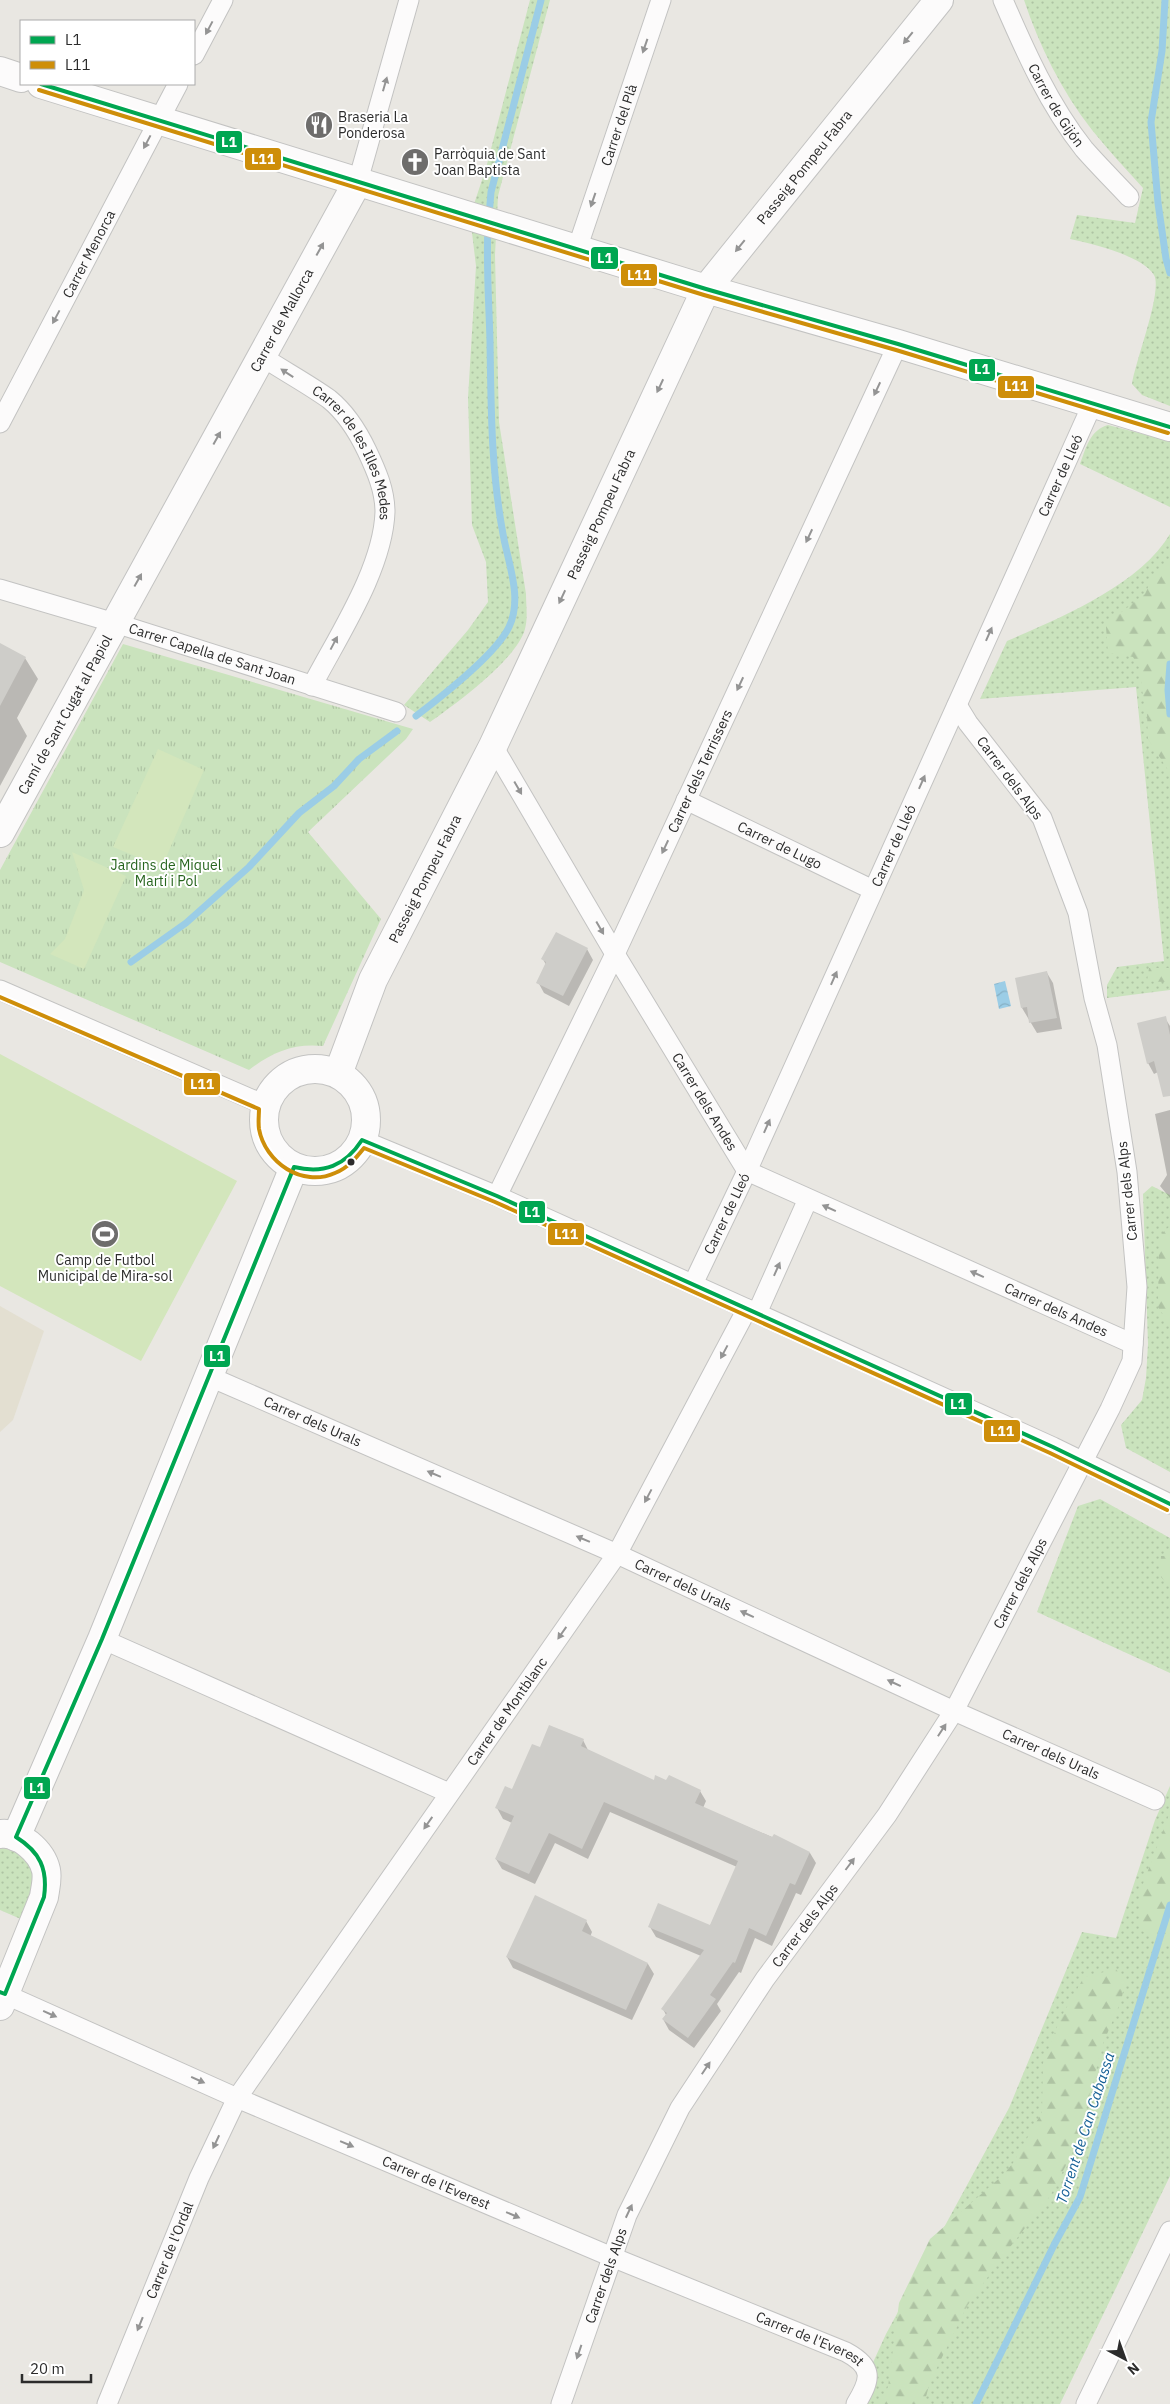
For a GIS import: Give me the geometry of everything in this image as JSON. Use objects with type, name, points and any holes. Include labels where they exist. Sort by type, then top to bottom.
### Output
[{"type":"street","points":[[195,53],[224,0]]},
{"type":"street","name":"Carrer de Mallorca","points":[[115,623],[358,181],[409,0]]},
{"type":"street","name":"Carrer del Plà","points":[[577,249],[661,0]]},
{"type":"street","name":"Passeig Pompeu Fabra","points":[[338,1074],[373,980],[493,746],[706,290],[939,0]]},
{"type":"street","name":"Carrer de Gijón","points":[[1003,0],[1032,64],[1062,116],[1084,148],[1129,197]]},
{"type":"street","points":[[0,71],[20,78]]},
{"type":"street","points":[[45,85],[706,290],[898,344],[1170,427]]},
{"type":"street","name":"Carrer Menorca","points":[[0,423],[177,85]]},
{"type":"street","name":"Carrer dels Terrissers","points":[[497,1196],[615,954],[898,344]]},
{"type":"street","name":"Carrer de les Illes Medes","points":[[261,356],[330,400],[347,418],[361,438],[379,474],[385,511],[381,540],[368,578],[312,686]]},
{"type":"street","name":"Carrer de Lleó","points":[[693,1284],[747,1170],[1092,404]]},
{"type":"street","name":"Carrer Capella de Sant Joan","points":[[0,590],[115,623],[396,712]]},
{"type":"street","name":"Camí de Sant Cugat al Papiol","points":[[0,833],[115,623]]},
{"type":"street","name":"Carrer dels Alps","points":[[561,2404],[627,2215],[680,2108],[765,1979],[887,1815],[954,1711],[1110,1409],[1132,1362],[1137,1287],[1127,1172],[1107,1045],[1094,998],[1078,914],[1042,818],[968,723],[957,705]]},
{"type":"street","name":"Carrer dels Andes","points":[[493,746],[615,954],[747,1170],[1134,1344]]},
{"type":"street","name":"Carrer de Lugo","points":[[686,800],[873,890]]},
{"type":"street","points":[[0,990],[265,1106]]},
{"type":"street","points":[[309,1069],[324,1070],[338,1074],[350,1083],[360,1095],[365,1109],[366,1125],[362,1140],[356,1152],[334,1168],[321,1171],[307,1171],[294,1167],[282,1160],[272,1149],[266,1135],[263,1120],[265,1106],[272,1092],[282,1081],[294,1073],[309,1069]]},
{"type":"street","points":[[362,1140],[497,1196],[693,1284],[1082,1461],[1170,1504]]},
{"type":"street","points":[[2,1997],[44,1898],[46,1884],[46,1870],[41,1860],[28,1844],[8,1836],[102,1639],[294,1167]]},
{"type":"street","name":"Carrer de Montblanc","points":[[237,2098],[617,1554],[752,1311],[808,1198]]},
{"type":"street","name":"Carrer dels Urals","points":[[208,1376],[617,1554],[954,1711],[1155,1800]]},
{"type":"street","points":[[102,1639],[449,1794]]},
{"type":"street","name":"Carrer de l'Everest","points":[[2,1997],[612,2257],[846,2352],[856,2358],[866,2370],[868,2381],[856,2404]]},
{"type":"street","name":"Carrer de l'Ordal","points":[[107,2404],[199,2178],[237,2098]]},
{"type":"street","points":[[1086,2404],[1170,2231]]},
{"type":"shaded area","points":[[0,1306],[44,1331],[13,1420],[0,1432]]},
{"type":"green space","points":[[530,0],[550,0],[498,196],[495,255],[499,422],[526,594],[526,625],[520,641],[499,667],[455,704],[430,722],[404,705],[468,630],[488,602],[486,562],[472,525],[468,398],[476,266],[470,216],[486,168]]},
{"type":"green space","points":[[1024,0],[1170,0],[1170,406],[1142,395],[1132,384],[1152,311],[1156,283],[1154,275],[1148,268],[1128,256],[1103,247],[1070,239],[1077,215],[1135,223],[1143,188],[1098,137],[1071,100],[1044,51]]},
{"type":"green space","points":[[1108,425],[1170,441],[1170,507],[1080,464],[1093,435],[1102,427]]},
{"type":"green space","points":[[1170,534],[1170,990],[1107,998],[1107,985],[1117,967],[1164,961],[1136,687],[980,699],[1007,641],[1051,622],[1119,584],[1157,552]]},
{"type":"green space","points":[[1170,558],[1170,773],[1148,739],[1147,714],[1140,669],[1133,657],[1108,653],[1106,627],[1115,617],[1145,594],[1151,580]]},
{"type":"green space","name":"Jardins de Miquel Martí i Pol","points":[[123,644],[413,729],[406,739],[308,832],[381,919],[323,1046],[302,1046],[284,1050],[266,1058],[249,1070],[0,962],[0,870]]},
{"type":"green space","points":[[158,749],[204,770],[162,867],[113,847]]},
{"type":"green space","points":[[72,852],[126,876],[84,969],[50,954],[65,939],[84,890]]},
{"type":"green space","points":[[1149,968],[1170,968],[1170,979],[1164,982],[1147,981]]},
{"type":"green space","name":"Camp de Futbol Municipal de Mira-sol","points":[[0,1054],[237,1181],[141,1361],[0,1286]]},
{"type":"green space","points":[[1152,1186],[1170,1195],[1170,1472],[1126,1448],[1121,1425],[1142,1400],[1146,1378],[1148,1344],[1143,1194]]},
{"type":"green space","points":[[1170,1226],[1170,1325],[1158,1307],[1159,1236]]},
{"type":"green space","points":[[1100,1499],[1170,1538],[1170,1673],[1037,1612],[1078,1506]]},
{"type":"green space","points":[[1161,1556],[1170,1556],[1170,1587],[1160,1576]]},
{"type":"green space","points":[[1170,1786],[1170,2176],[1060,2404],[854,2404],[886,2334],[1009,2108],[1082,1932],[1116,1938],[1155,1820]]},
{"type":"green space","points":[[1170,1812],[1170,1941],[1164,1945],[1139,1929],[1140,1892]]},
{"type":"green space","points":[[0,1846],[13,1849],[19,1853],[32,1869],[35,1882],[34,1891],[23,1920],[0,1910]]},
{"type":"green space","points":[[1116,1969],[1125,1983],[1121,2001],[1102,2046],[1077,2144],[1050,2196],[967,2306],[930,2382],[924,2404],[878,2404],[888,2387],[899,2303],[930,2239],[1003,2175],[1013,2163],[1042,2112],[1043,2063],[1060,2019],[1084,1977]]},
{"type":"water","points":[[1005,981],[1011,1006],[999,1009],[994,984]]},
{"type":"building","points":[[0,643],[26,657],[0,706]]},
{"type":"building","points":[[556,932],[588,948],[563,996],[536,983],[546,962],[541,959]]},
{"type":"building","points":[[1047,971],[1057,1018],[1029,1023],[1027,1007],[1021,1008],[1015,978]]},
{"type":"building","points":[[1166,1016],[1170,1035],[1170,1096],[1163,1097],[1154,1061],[1147,1064],[1137,1023]]},
{"type":"building","points":[[549,1725],[584,1739],[581,1746],[654,1780],[655,1775],[666,1780],[669,1775],[701,1790],[695,1803],[772,1837],[774,1834],[810,1852],[795,1885],[790,1883],[766,1936],[749,1928],[735,1963],[733,1962],[710,1995],[716,1999],[688,2038],[662,2019],[667,2013],[661,2009],[704,1950],[648,1927],[658,1903],[710,1925],[738,1861],[604,1802],[582,1849],[549,1833],[529,1874],[495,1859],[514,1816],[495,1808],[505,1786],[512,1789],[532,1744],[540,1747]]},
{"type":"building","points":[[535,1895],[587,1920],[582,1931],[648,1963],[626,2010],[506,1957]]},
{"type":"waterway","points":[[489,216],[491,192],[541,0]]},
{"type":"waterway","name":"Torrent de Can Cabassa","points":[[1165,0],[1162,51],[1151,122],[1158,203],[1166,259],[1170,273]]},
{"type":"waterway","points":[[416,716],[467,675],[492,650],[509,627],[515,604],[513,580],[499,510],[494,462],[487,269],[488,227]]},
{"type":"waterway","name":"Torrent de Can Cabassa","points":[[1170,664],[1168,690],[1170,714]]},
{"type":"waterway","points":[[131,962],[186,923],[249,867],[299,813],[334,786],[359,759],[397,731]]},
{"type":"waterway","name":"Torrent de Can Cabassa","points":[[976,2404],[1054,2245],[1080,2197],[1170,1905]]},
{"type":"transit line","name":"L1","points":[[44,85],[706,289],[898,344],[1170,427]]},
{"type":"transit line","name":"L11","points":[[39,90],[704,295],[896,350],[1168,433]]},
{"type":"transit line","name":"L11","points":[[0,997],[259,1109],[259,1129],[269,1152],[287,1169],[298,1174],[310,1177],[323,1177],[335,1173],[348,1166],[364,1148],[495,1202],[1050,1453],[1167,1510]]},
{"type":"transit line","name":"L1","points":[[0,1992],[5,1994],[44,1897],[45,1878],[40,1862],[31,1849],[16,1837],[102,1639],[294,1167],[315,1169],[333,1166],[348,1156],[362,1140],[497,1196],[1053,1447],[1170,1504]]},
{"type":"place","name":"Braseria La Ponderosa","points":[[319,125]]},
{"type":"place","name":"Parròquia de Sant Joan Baptista","points":[[415,162]]},
{"type":"place","name":"Camp de Futbol Municipal de Mira-sol","points":[[105,1234]]}]
